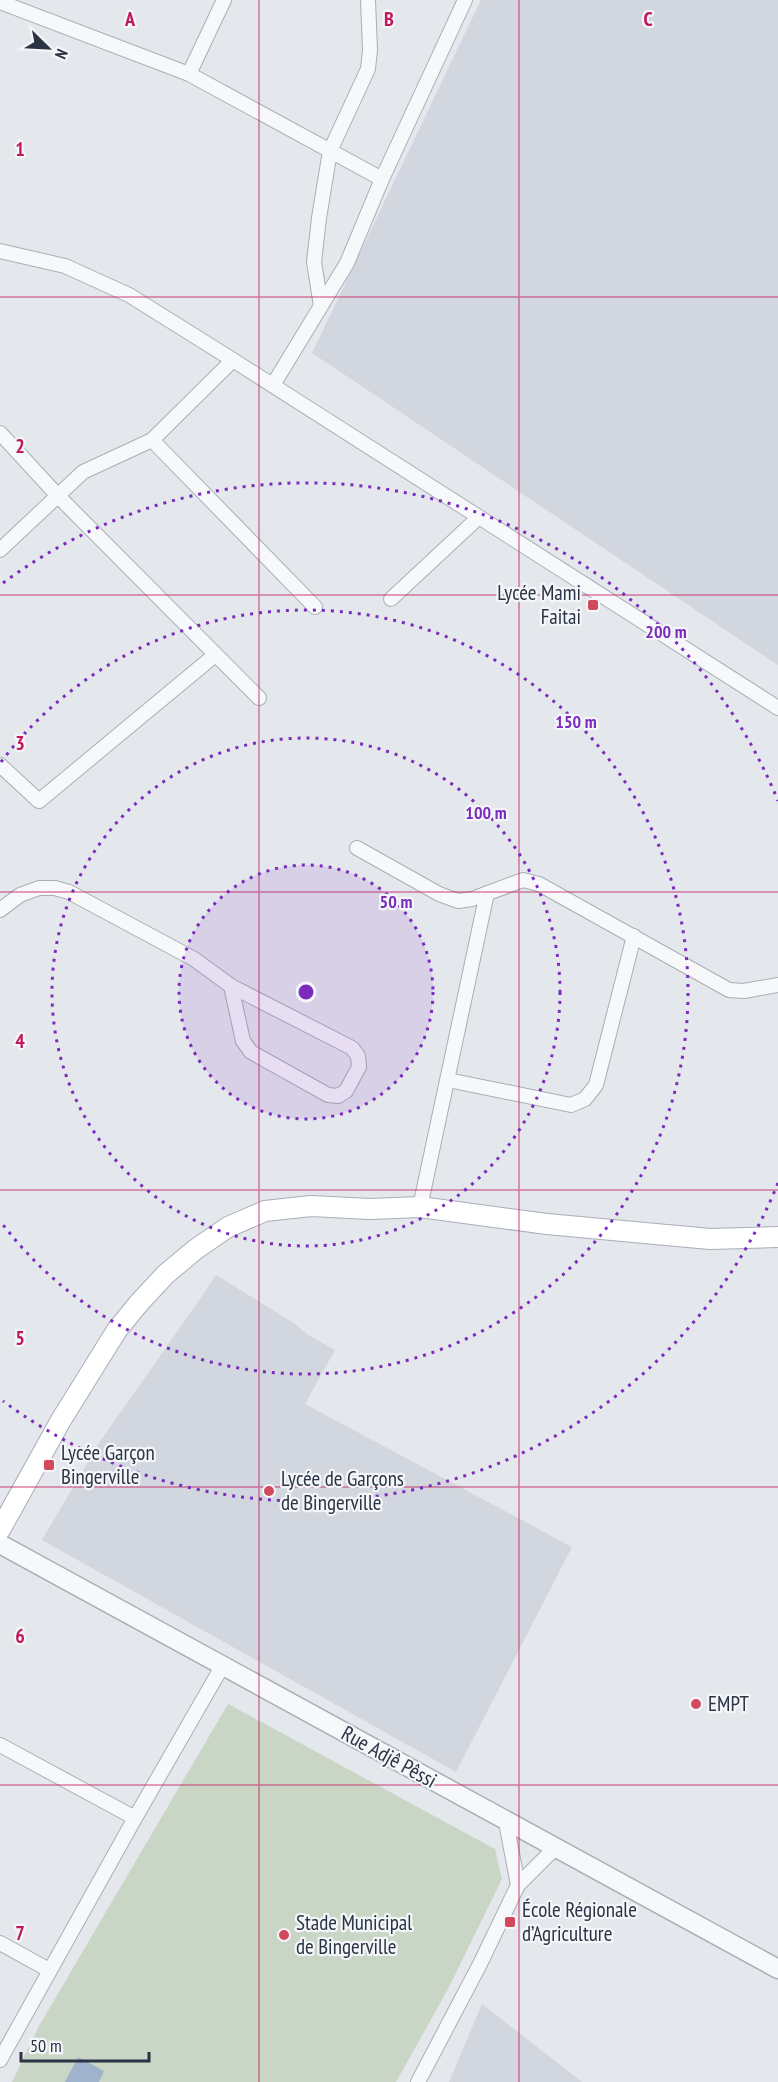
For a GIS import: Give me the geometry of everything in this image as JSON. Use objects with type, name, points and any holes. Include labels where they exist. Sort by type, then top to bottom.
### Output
[{"type":"main road","points":[[0,1530],[61,1420],[117,1330],[166,1275],[196,1249],[228,1227],[265,1211],[311,1206],[370,1209],[420,1207],[547,1224],[710,1239],[778,1237]]},
{"type":"street","points":[[189,75],[224,0]]},
{"type":"street","points":[[321,306],[314,262],[318,218],[330,152],[368,69],[370,50],[368,0]]},
{"type":"street","points":[[273,385],[347,263],[382,179],[465,0]]},
{"type":"street","points":[[0,2],[189,75],[382,179]]},
{"type":"street","points":[[0,251],[65,266],[129,295],[778,708]]},
{"type":"street","points":[[0,550],[83,472],[152,440],[234,360]]},
{"type":"street","points":[[0,433],[58,496],[259,698]]},
{"type":"street","points":[[152,440],[315,607]]},
{"type":"street","points":[[391,599],[479,517]]},
{"type":"street","points":[[0,765],[39,801],[215,655]]},
{"type":"street","points":[[357,848],[439,894],[458,901],[472,899],[523,880],[539,885],[729,990],[744,991],[778,985]]},
{"type":"street","points":[[0,910],[20,895],[39,888],[55,888],[69,892],[194,959],[231,986],[352,1048],[358,1056],[359,1067],[346,1091],[338,1096],[328,1095],[251,1052],[243,1041],[231,986]]},
{"type":"street","points":[[420,1207],[487,893]]},
{"type":"street","points":[[448,1080],[571,1105],[585,1099],[596,1085],[634,936]]},
{"type":"street","name":"Rue Adjê Pêssi","points":[[0,1544],[778,1970]]},
{"type":"street","points":[[0,2060],[223,1665]]},
{"type":"street","points":[[0,1745],[135,1818]]},
{"type":"street","points":[[506,1822],[518,1885]]},
{"type":"street","points":[[418,2082],[480,1964],[518,1885],[555,1848]]},
{"type":"street","points":[[0,1943],[49,1970]]},
{"type":"shaded area","points":[[481,0],[778,0],[778,665],[312,353]]},
{"type":"shaded area","name":"Lycée de Garçons de Bingerville","points":[[216,1275],[335,1350],[305,1404],[572,1547],[456,1772],[42,1540],[99,1443]]},
{"type":"shaded area","points":[[482,2004],[582,2082],[449,2082]]},
{"type":"green space","name":"Stade Municipal de Bingerville","points":[[228,1704],[495,1849],[502,1879],[447,1991],[396,2082],[12,2082],[39,2026]]},
{"type":"water","points":[[78,2057],[104,2071],[99,2082],[65,2082]]},
{"type":"place","name":"Lycée Mami Faitai","points":[[593,605]]},
{"type":"place","name":"Lycée Garçon Bingerville","points":[[49,1465]]},
{"type":"place","name":"Lycée de Garçons de Bingerville","points":[[269,1491]]},
{"type":"place","name":"EMPT","points":[[696,1704]]},
{"type":"place","name":"École Régionale d’Agriculture","points":[[510,1922]]},
{"type":"place","name":"Stade Municipal de Bingerville","points":[[284,1935]]}]
